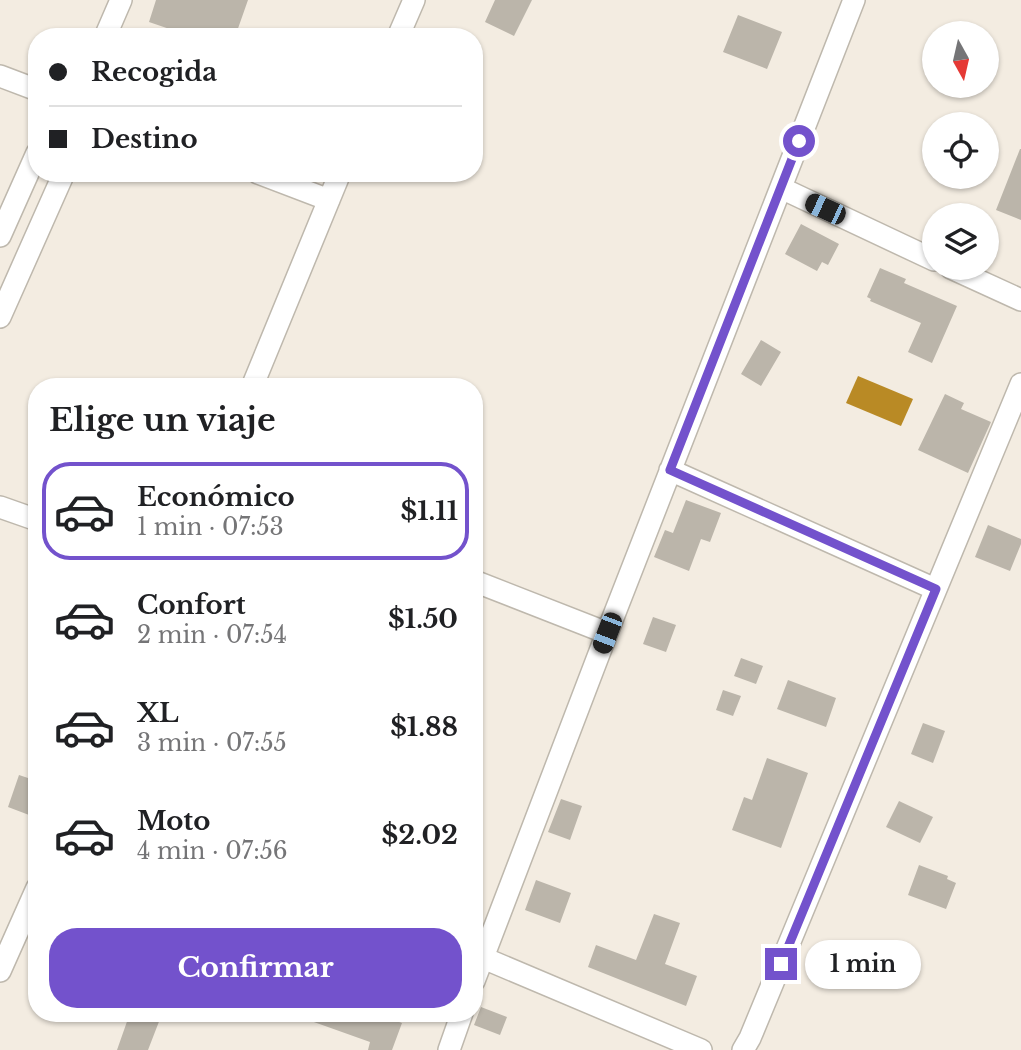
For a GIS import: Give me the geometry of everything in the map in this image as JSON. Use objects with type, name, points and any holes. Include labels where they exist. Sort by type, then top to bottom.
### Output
[{"type":"street","points":[[109,28],[121,0]]},
{"type":"street","points":[[402,28],[414,0]]},
{"type":"street","points":[[483,946],[854,0]]},
{"type":"street","points":[[0,76],[28,87]]},
{"type":"street","points":[[0,236],[28,173]]},
{"type":"street","points":[[0,317],[60,182]]},
{"type":"street","points":[[281,182],[328,200]]},
{"type":"street","points":[[256,378],[336,182]]},
{"type":"street","points":[[781,188],[922,254]]},
{"type":"street","points":[[977,280],[1021,300]]},
{"type":"street","points":[[743,1050],[1021,384]]},
{"type":"street","points":[[670,470],[936,589]]},
{"type":"street","points":[[0,507],[28,517]]},
{"type":"street","points":[[483,585],[607,633]]},
{"type":"street","points":[[2,959],[28,906]]},
{"type":"street","points":[[483,958],[701,1050]]},
{"type":"street","points":[[449,1050],[459,1022]]},
{"type":"shaded area","points":[[858,376],[913,399],[901,426],[846,403]]},
{"type":"building","points":[[156,0],[248,0],[238,28],[167,28],[149,22]]},
{"type":"building","points":[[495,0],[532,0],[514,36],[485,22]]},
{"type":"building","points":[[738,15],[782,32],[767,69],[723,52]]},
{"type":"building","points":[[1021,149],[1021,220],[999,211],[999,203]]},
{"type":"building","points":[[801,224],[839,244],[828,265],[822,262],[817,271],[785,254]]},
{"type":"building","points":[[880,268],[906,279],[904,283],[957,306],[932,363],[908,352],[921,323],[870,301],[867,297]]},
{"type":"building","points":[[761,340],[781,352],[761,386],[741,374]]},
{"type":"building","points":[[945,394],[964,403],[961,409],[991,422],[968,473],[918,450]]},
{"type":"building","points":[[686,500],[721,513],[710,542],[701,539],[689,571],[654,557],[665,530],[673,533]]},
{"type":"building","points":[[988,525],[1021,539],[1010,571],[975,557]]},
{"type":"building","points":[[653,617],[676,625],[666,652],[643,644]]},
{"type":"building","points":[[741,658],[763,666],[756,684],[734,676]]},
{"type":"building","points":[[788,680],[836,698],[826,727],[777,709]]},
{"type":"building","points":[[723,690],[741,696],[733,716],[716,710]]},
{"type":"building","points":[[923,723],[945,731],[933,763],[911,754]]},
{"type":"building","points":[[767,758],[808,773],[781,848],[732,830],[744,797],[752,800]]},
{"type":"building","points":[[19,775],[28,778],[28,815],[8,807]]},
{"type":"building","points":[[561,799],[582,806],[570,840],[548,832]]},
{"type":"building","points":[[899,801],[933,817],[920,843],[886,827]]},
{"type":"building","points":[[919,865],[948,876],[947,879],[956,883],[946,909],[908,895]]},
{"type":"building","points":[[536,880],[571,893],[560,923],[525,910]]},
{"type":"building","points":[[654,914],[680,923],[665,964],[697,976],[686,1006],[588,967],[596,945],[636,960]]},
{"type":"building","points":[[483,1008],[507,1017],[500,1035],[474,1025],[475,1022],[483,1022]]},
{"type":"building","points":[[127,1022],[159,1022],[148,1050],[117,1050]]},
{"type":"building","points":[[314,1022],[402,1023],[392,1050],[368,1050],[370,1042]]},
{"type":"route","points":[[781,964],[936,589],[670,470],[799,141]]}]
